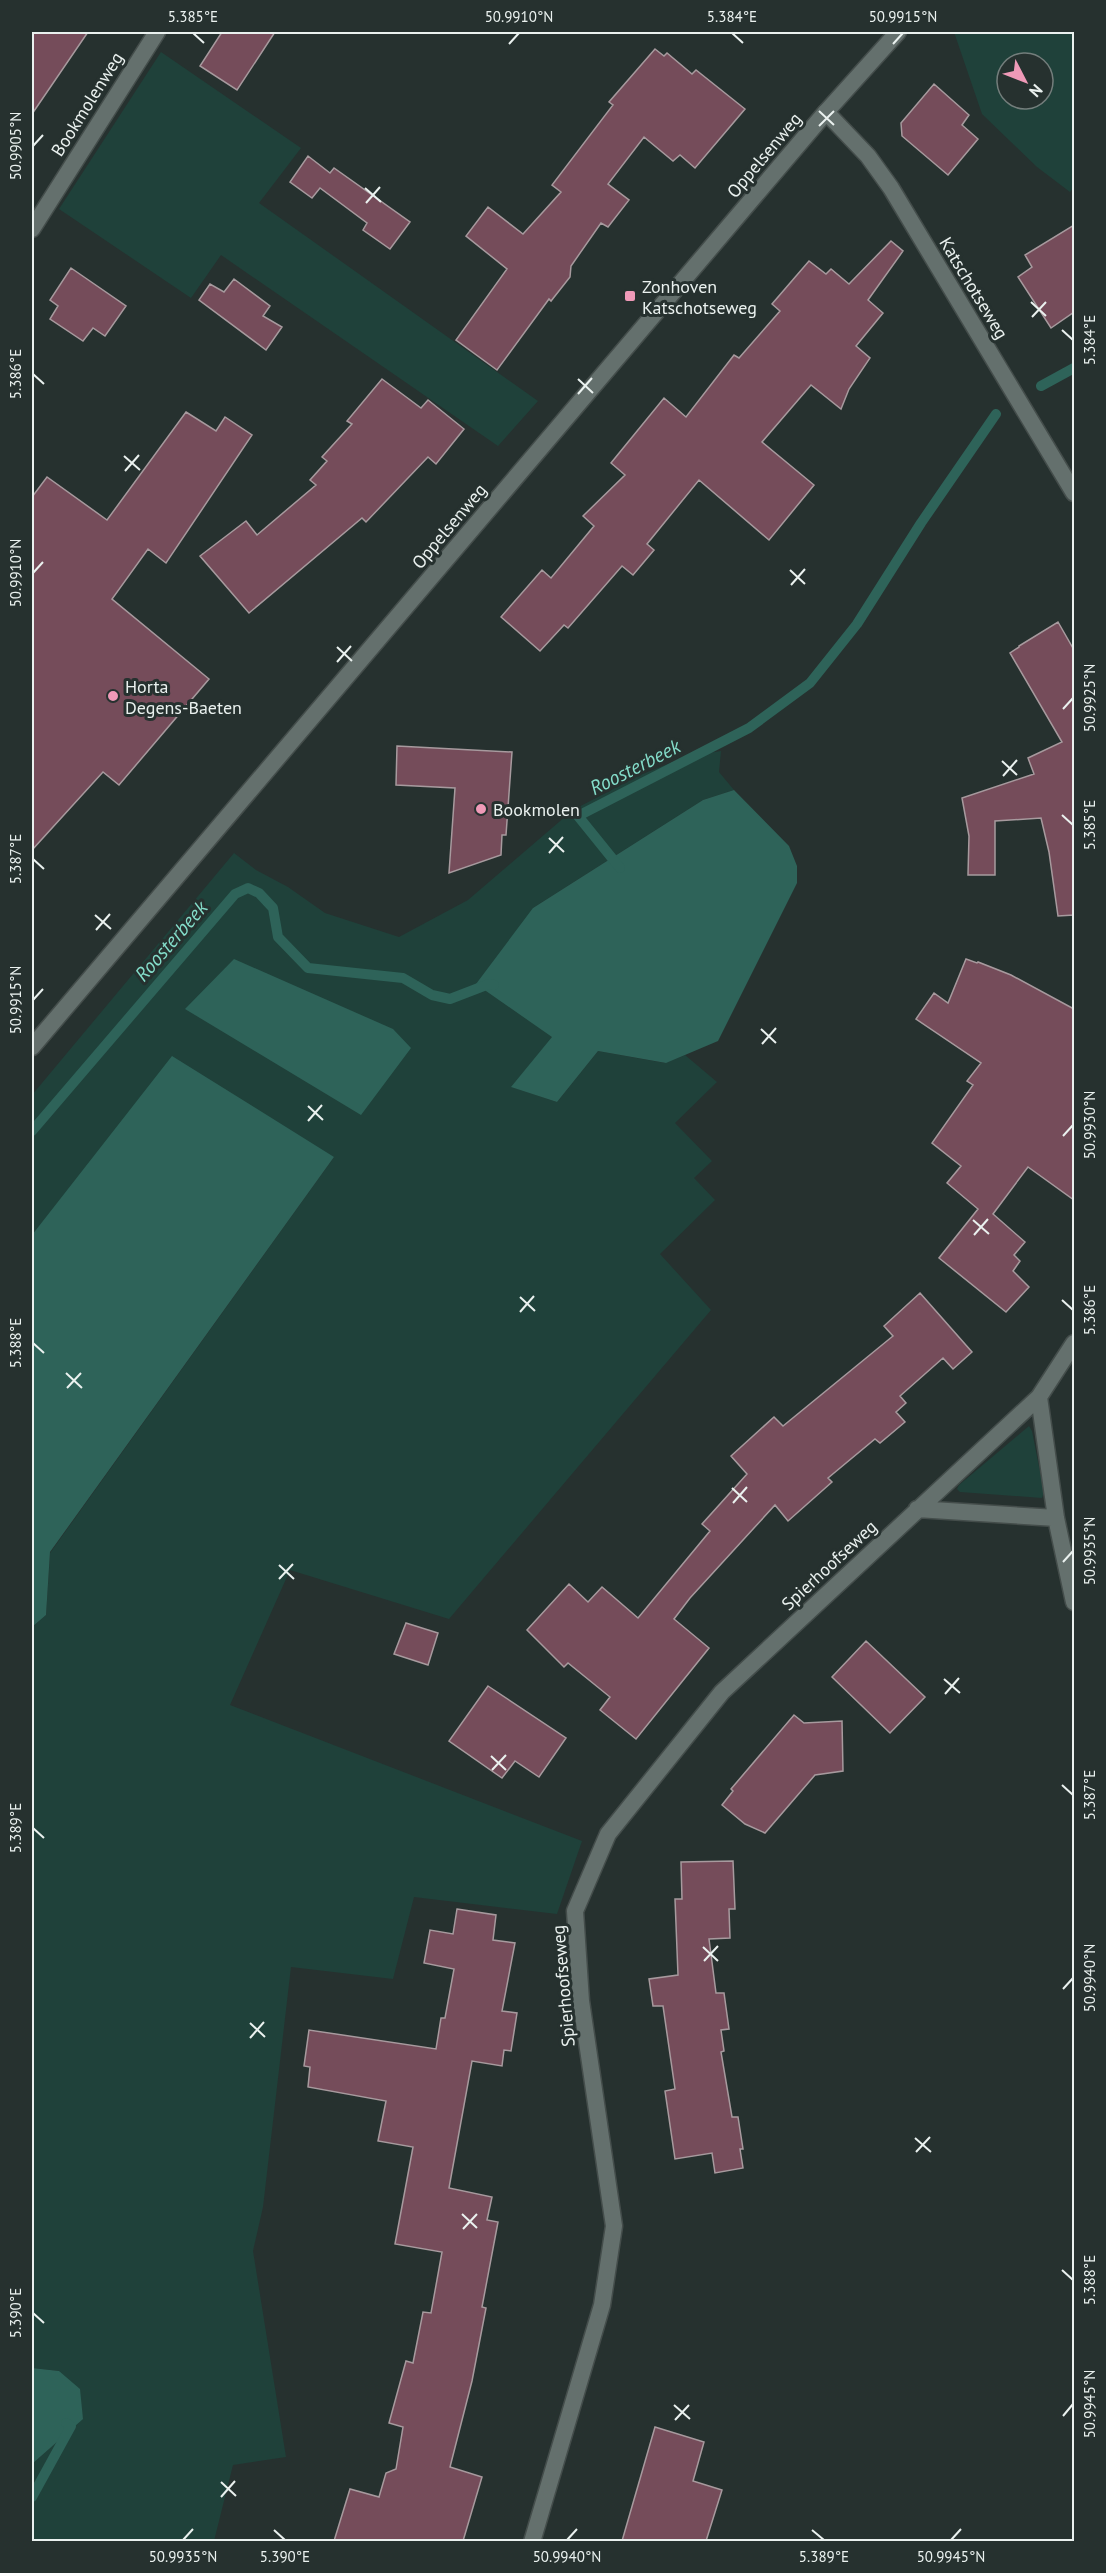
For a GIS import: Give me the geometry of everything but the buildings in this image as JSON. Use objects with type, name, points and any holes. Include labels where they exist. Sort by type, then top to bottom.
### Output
[{"type":"street","name":"Bookmolenweg","points":[[32,229],[157,32]]},
{"type":"street","name":"Oppelsenweg","points":[[32,1047],[826,112],[898,32]]},
{"type":"street","name":"Katschotseweg","points":[[826,112],[868,156],[891,188],[1074,493]]},
{"type":"street","points":[[1074,1343],[1039,1397],[1056,1518],[1074,1602]]},
{"type":"street","name":"Spierhoofseweg","points":[[532,2541],[602,2305],[614,2226],[581,2001],[576,1911],[608,1834],[722,1692],[1039,1397]]},
{"type":"street","points":[[917,1509],[1056,1518]]},
{"type":"shaded area","points":[[954,32],[1074,32],[1074,187],[1070,192],[1037,167],[982,114]]},
{"type":"shaded area","points":[[161,52],[301,148],[259,203],[538,401],[498,446],[221,255],[191,298],[59,209]]},
{"type":"shaded area","points":[[721,751],[719,772],[734,790],[703,800],[533,908],[553,1037],[512,1087],[557,1102],[598,1051],[665,1063],[685,1055],[717,1082],[675,1123],[712,1161],[694,1178],[715,1200],[660,1254],[711,1310],[449,1619],[290,1570],[230,1705],[582,1841],[557,1914],[414,1897],[393,1979],[291,1967],[263,2207],[253,2251],[286,2457],[233,2465],[214,2541],[32,2541],[32,2464],[83,2418],[59,2371],[32,2368],[32,1627],[46,1615],[50,1553],[334,1157],[32,1234],[32,1095],[234,853],[256,870],[288,887],[325,913],[399,937],[468,900],[573,810],[640,775],[688,756]]},
{"type":"shaded area","points":[[734,790],[789,846],[797,866],[797,883],[718,1041],[666,1063],[598,1051],[557,1102],[511,1087],[552,1037],[476,984],[533,908],[703,800]]},
{"type":"shaded area","points":[[234,959],[393,1029],[411,1048],[361,1115],[185,1009]]},
{"type":"shaded area","points":[[172,1056],[334,1157],[50,1552],[46,1615],[32,1627],[32,1235]]},
{"type":"shaded area","points":[[1029,1426],[1032,1431],[1044,1492],[1042,1498],[960,1492],[957,1489],[959,1485]]},
{"type":"shaded area","points":[[32,2368],[59,2371],[80,2389],[83,2419],[32,2464]]},
{"type":"waterway","name":"Roosterbeek","points":[[1041,386],[1074,368]]},
{"type":"waterway","name":"Roosterbeek","points":[[620,868],[578,816],[749,728],[810,683],[857,624],[921,523],[996,414]]},
{"type":"waterway","name":"Roosterbeek","points":[[32,1131],[235,894],[248,888],[259,893],[273,908],[278,937],[308,968],[403,978],[432,995],[450,999],[489,984],[494,985]]},
{"type":"waterway","name":"Roosterbeek","points":[[32,2497],[71,2426],[66,2423]]},
{"type":"place","name":"Zonhoven Katschotseweg","points":[[630,296]]},
{"type":"place","name":"Horta Degens-Baeten","points":[[113,696]]},
{"type":"place","name":"Bookmolen","points":[[481,809]]}]
